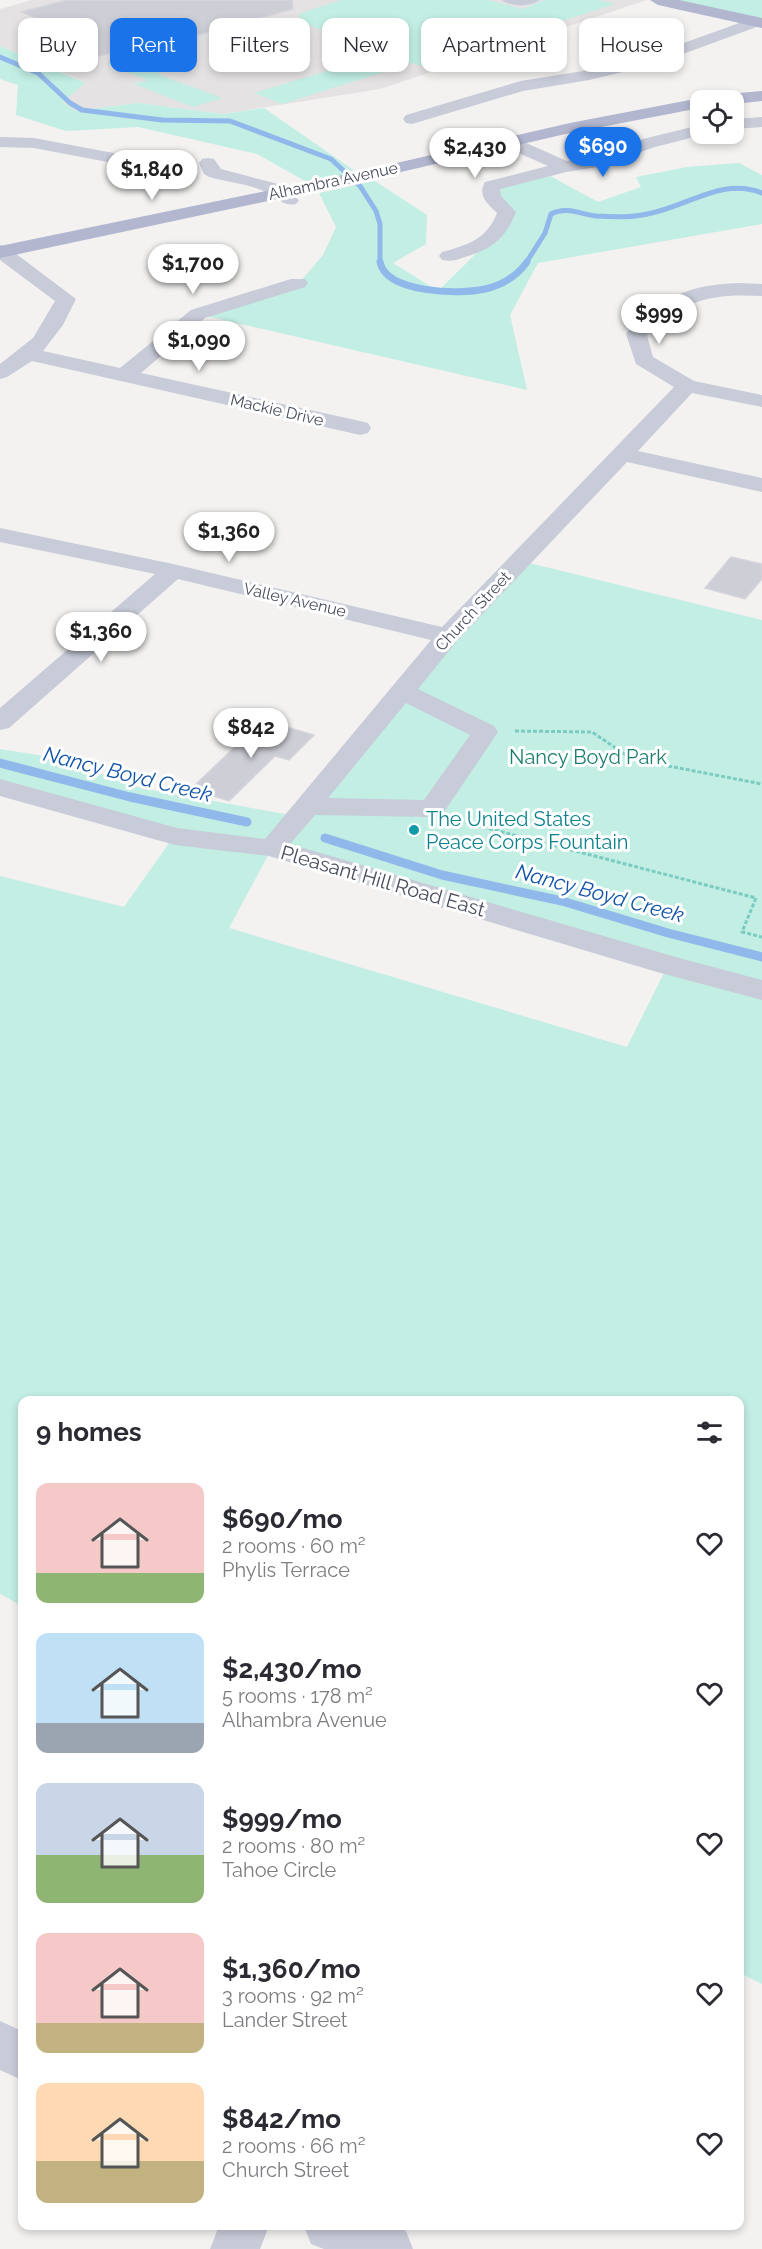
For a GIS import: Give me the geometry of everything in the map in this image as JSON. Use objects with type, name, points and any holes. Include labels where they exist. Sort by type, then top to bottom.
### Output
[{"type":"main road","points":[[658,0],[759,22]]},
{"type":"main road","points":[[744,98],[762,96]]},
{"type":"main road","name":"Alhambra Avenue","points":[[369,178],[570,128],[690,105]]},
{"type":"main road","points":[[744,110],[762,107]]},
{"type":"main road","name":"Alhambra Avenue","points":[[3,256],[369,178],[528,150],[690,118]]},
{"type":"street","points":[[510,0],[531,0]]},
{"type":"street","points":[[412,119],[521,86],[589,75],[647,62],[759,22]]},
{"type":"street","points":[[744,123],[762,122]]},
{"type":"street","points":[[448,256],[485,246],[501,229],[507,212],[492,198],[491,186],[565,167],[592,163],[649,142],[690,132]]},
{"type":"street","points":[[1,142],[34,143],[118,159],[159,185]]},
{"type":"street","points":[[511,143],[565,167]]},
{"type":"street","points":[[208,163],[210,170],[215,173],[273,188],[285,196]]},
{"type":"street","points":[[0,373],[29,354],[50,333],[66,299],[3,256]]},
{"type":"street","points":[[125,375],[198,314],[298,283]]},
{"type":"street","points":[[762,290],[744,288],[700,293],[669,306],[636,334],[643,360],[687,386],[762,401]]},
{"type":"street","name":"Mackie Drive","points":[[29,354],[360,428]]},
{"type":"street","name":"Church Street","points":[[272,848],[448,636],[687,386]]},
{"type":"street","points":[[623,454],[762,485]]},
{"type":"street","name":"Valley Avenue","points":[[0,535],[173,572],[448,636]]},
{"type":"street","points":[[0,722],[173,572]]},
{"type":"street","points":[[305,806],[432,809],[485,732],[401,691]]},
{"type":"street","name":"Pleasant Hill Road East","points":[[0,788],[175,836],[272,848],[668,965],[762,990]]},
{"type":"street","points":[[0,2044],[18,2055]]},
{"type":"street","points":[[235,2249],[242,2230]]},
{"type":"street","points":[[339,2230],[388,2249]]},
{"type":"path","points":[[508,731],[592,732],[632,759],[762,784]]},
{"type":"path","points":[[453,819],[756,898],[742,932],[762,937]]},
{"type":"shaded area","points":[[32,0],[647,0],[593,18],[579,18],[579,23],[567,27],[567,18],[421,18],[421,72],[431,72],[380,89],[223,114],[138,103],[75,111],[63,103],[84,82],[61,72],[98,72],[98,18],[18,18],[18,54],[0,46],[0,9]]},
{"type":"green space","points":[[341,0],[488,0],[523,9],[545,0],[598,0],[615,4],[567,19],[421,18],[421,66],[409,64],[409,18],[322,18],[322,30],[310,25],[310,18],[300,18],[299,14]]},
{"type":"green space","points":[[658,0],[762,0],[762,23]]},
{"type":"green space","points":[[0,46],[18,54],[18,72],[60,72],[85,83],[63,102],[75,111],[138,103],[223,114],[264,108],[362,176],[312,185],[257,154],[138,127],[66,131],[16,115],[18,85],[0,79]]},
{"type":"green space","points":[[127,72],[162,72],[157,74],[222,98],[193,107],[134,84],[148,80]]},
{"type":"green space","points":[[324,72],[383,72],[282,104],[254,93]]},
{"type":"green space","points":[[739,163],[762,175],[762,224],[538,263],[510,315],[527,390],[198,314],[299,283],[323,255],[336,227],[319,193],[375,181],[427,215],[426,244],[393,263],[438,291],[501,229],[491,186],[543,172],[598,202],[641,187],[636,177],[687,167]]},
{"type":"green space","name":"Nancy Boyd Park","points":[[521,561],[762,620],[762,1984],[744,1975],[744,1396],[18,1396],[18,1604],[0,1594],[0,876],[124,907],[174,836],[0,787],[0,749],[57,758],[141,788],[296,816]],"holes":[[[272,848],[668,965],[627,1047],[229,928]]]},
{"type":"building","points":[[67,0],[292,0],[293,9],[260,18],[209,18],[209,32],[197,35],[197,18],[110,18],[110,53],[98,56],[98,18],[36,18],[21,12]]},
{"type":"building","points":[[731,557],[762,564],[762,579],[745,599],[705,588]]},
{"type":"building","points":[[263,720],[314,735],[289,760],[275,756],[229,801],[191,789]]},
{"type":"waterway","points":[[0,57],[38,73],[70,103],[82,110],[162,120],[230,121],[331,159],[360,186],[376,211],[380,224],[380,262]]},
{"type":"waterway","points":[[526,263],[545,233],[551,214],[557,212],[631,217],[658,212],[703,195],[732,188],[762,193]]},
{"type":"waterway","points":[[380,262],[385,272],[395,280],[409,286],[459,292],[497,285],[514,276],[527,262]]},
{"type":"waterway","name":"Nancy Boyd Creek","points":[[0,763],[130,797],[247,822]]},
{"type":"waterway","name":"Nancy Boyd Creek","points":[[325,838],[442,875],[562,901],[668,933],[762,957]]},
{"type":"place","name":"The United States Peace Corps Fountain","points":[[414,830]]}]
